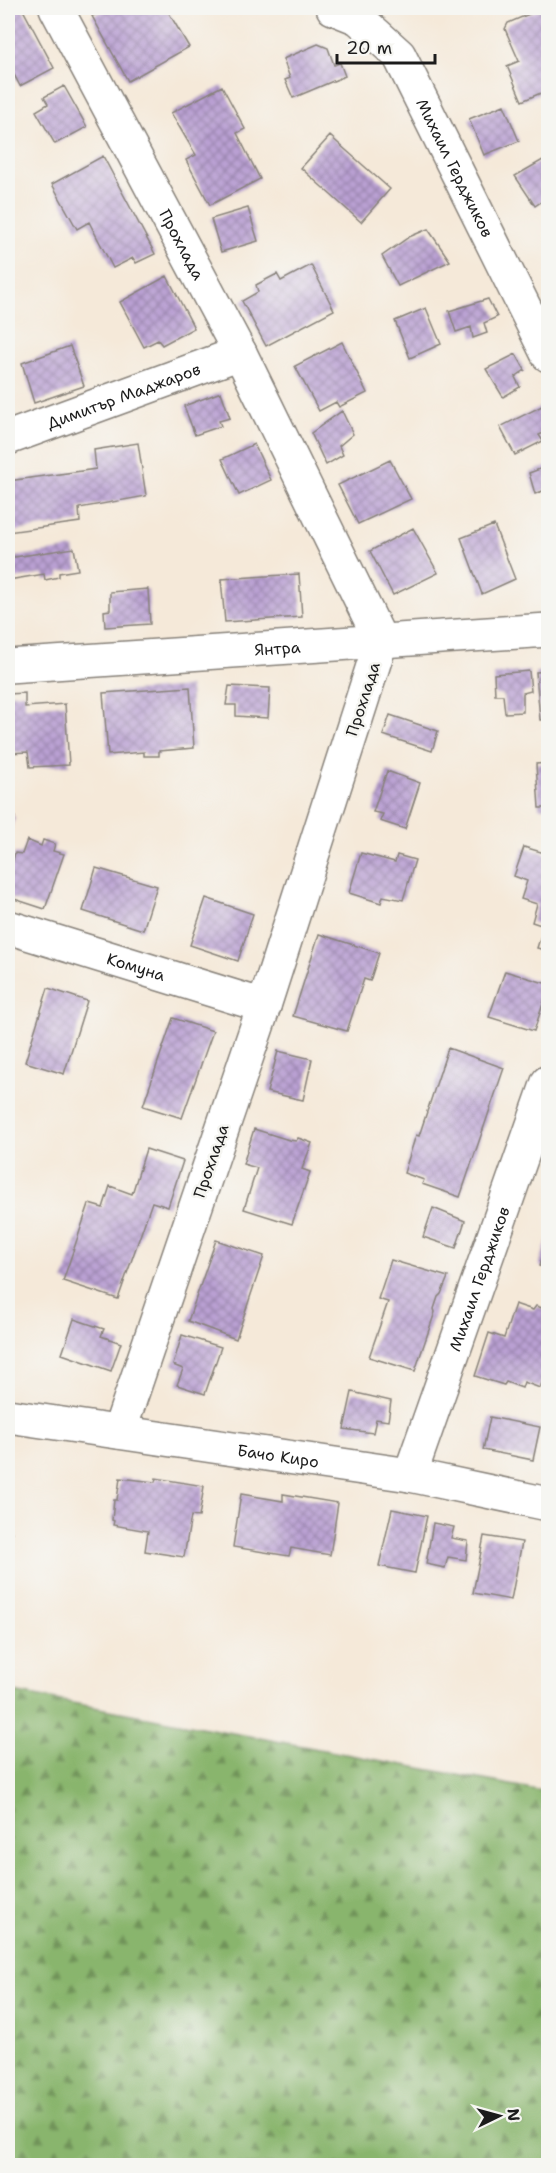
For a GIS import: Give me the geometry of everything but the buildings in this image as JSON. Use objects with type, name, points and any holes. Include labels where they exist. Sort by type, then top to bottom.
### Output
[{"type":"street","name":"Прохлада","points":[[56,8],[240,353],[381,641],[264,1006],[118,1432]]},
{"type":"street","name":"Михаил Герджиков","points":[[333,8],[358,18],[399,55],[549,355]]},
{"type":"street","name":"Димитър Маджаров","points":[[8,438],[240,353]]},
{"type":"street","name":"Янтра","points":[[8,666],[549,630]]},
{"type":"street","name":"Комуна","points":[[8,927],[264,1006]]},
{"type":"street","name":"Михаил Герджиков","points":[[410,1475],[549,1082]]},
{"type":"street","name":"Бачо Киро","points":[[8,1416],[410,1475],[549,1504]]},
{"type":"green space","points":[[8,1691],[548,1792],[548,2165],[8,2165]]}]
